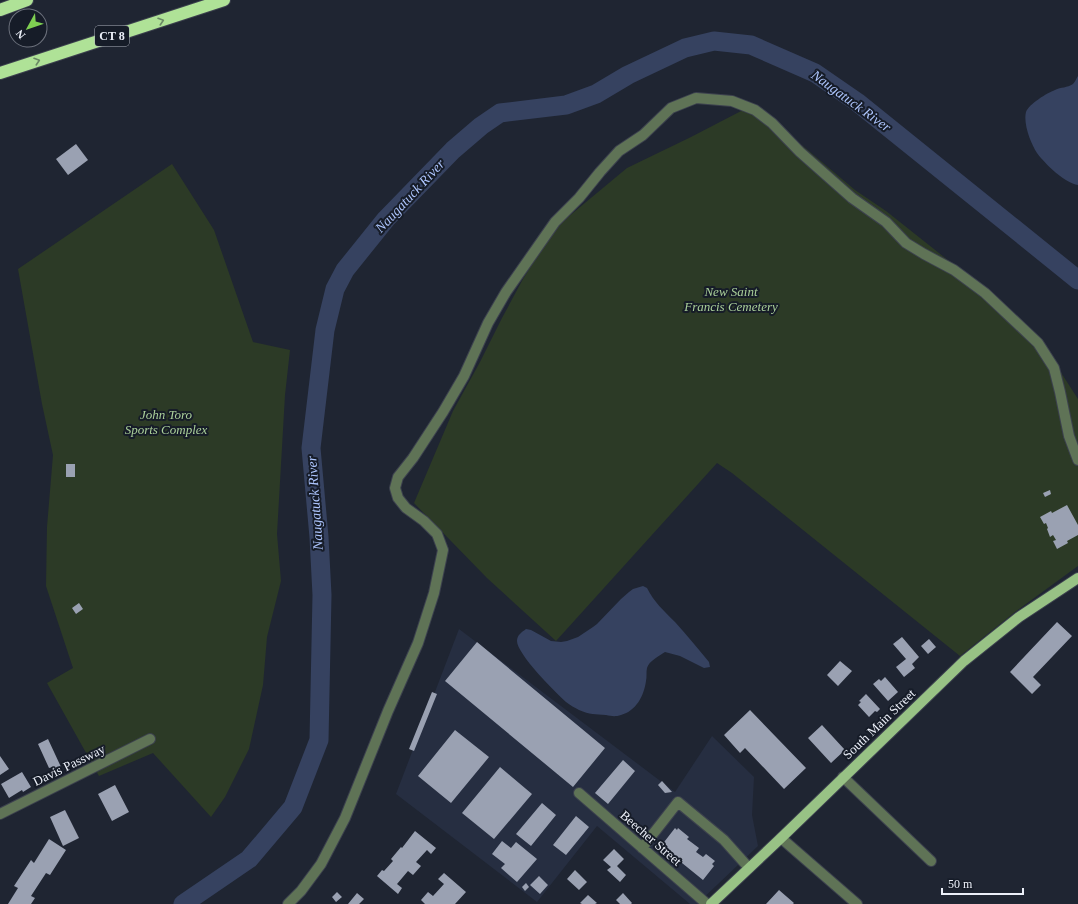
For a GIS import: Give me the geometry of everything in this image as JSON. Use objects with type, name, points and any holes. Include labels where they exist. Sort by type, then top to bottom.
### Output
[{"type":"highway","points":[[0,10],[27,0]]},
{"type":"highway","name":"CT 8","points":[[0,73],[224,0]]},
{"type":"main road","name":"South Main Street","points":[[711,904],[964,661],[1019,617],[1078,578]]},
{"type":"street","points":[[288,904],[301,891],[321,864],[345,818],[388,711],[418,643],[434,592],[443,550],[437,534],[424,521],[406,508],[398,498],[395,488],[398,477],[413,458],[461,382],[488,323],[506,292],[555,222],[579,198],[619,151],[643,134],[671,108],[696,98],[732,101],[755,110],[772,123],[800,152],[852,198],[886,222],[906,244],[954,270],[985,293],[1038,343],[1054,368],[1069,436],[1078,460]]},
{"type":"street","name":"Davis Passway","points":[[0,814],[150,739]]},
{"type":"street","points":[[844,777],[931,861]]},
{"type":"street","name":"Beecher Street","points":[[579,793],[707,904]]},
{"type":"street","points":[[642,848],[678,802],[724,840],[749,868]]},
{"type":"street","points":[[781,838],[857,904]]},
{"type":"shaded area","points":[[1078,76],[1078,185],[1067,181],[1037,153],[1028,134],[1025,117],[1026,112],[1034,102],[1052,91],[1073,84]]},
{"type":"shaded area","points":[[643,586],[647,588],[656,602],[709,662],[710,667],[704,668],[680,656],[665,652],[648,665],[645,687],[638,702],[631,710],[621,715],[613,716],[589,714],[577,709],[561,697],[546,682],[523,655],[517,641],[518,637],[526,629],[531,630],[551,641],[561,642],[578,637],[597,624],[629,592]]},
{"type":"shaded area","points":[[459,629],[675,792],[712,736],[754,777],[752,815],[758,846],[697,904],[690,904],[597,826],[537,902],[396,794]]},
{"type":"green space","name":"New Saint Francis Cemetery","points":[[745,109],[803,146],[855,190],[886,211],[973,280],[1018,321],[1060,371],[1078,399],[1078,566],[1015,612],[960,656],[732,473],[717,463],[556,641],[487,578],[414,503],[453,411],[523,279],[562,222],[627,168]]},
{"type":"green space","name":"John Toro Sports Complex","points":[[172,164],[214,230],[253,342],[290,350],[285,395],[277,534],[281,581],[267,637],[263,685],[249,749],[225,797],[211,817],[153,753],[99,776],[47,683],[73,668],[46,586],[47,527],[53,455],[42,404],[18,269]]},
{"type":"building","points":[[76,144],[88,160],[68,175],[56,159]]},
{"type":"building","points":[[66,464],[75,464],[75,477],[66,477]]},
{"type":"building","points":[[1050,490],[1051,494],[1045,497],[1043,493]]},
{"type":"building","points":[[1067,505],[1078,525],[1078,535],[1057,549],[1053,541],[1056,540],[1053,535],[1050,537],[1046,523],[1044,524],[1040,517],[1051,511],[1052,513]]},
{"type":"building","points":[[79,603],[83,609],[76,614],[72,608]]},
{"type":"building","points":[[1057,622],[1072,636],[1033,677],[1041,685],[1032,694],[1010,672]]},
{"type":"building","points":[[902,637],[919,657],[912,664],[915,668],[904,677],[896,667],[906,659],[893,644]]},
{"type":"building","points":[[929,639],[936,647],[928,654],[921,646]]},
{"type":"building","points":[[477,642],[605,748],[573,787],[445,681]]},
{"type":"building","points":[[840,661],[852,671],[838,686],[827,675]]},
{"type":"building","points":[[885,677],[898,692],[888,701],[873,684],[879,679],[881,681]]},
{"type":"building","points":[[432,692],[437,694],[414,751],[409,749]]},
{"type":"building","points":[[866,694],[880,709],[877,712],[875,711],[869,717],[858,705],[861,702],[859,701]]},
{"type":"building","points":[[750,710],[806,768],[784,789],[745,748],[740,753],[724,735]]},
{"type":"building","points":[[822,725],[845,750],[831,763],[808,738]]},
{"type":"building","points":[[455,730],[489,757],[451,803],[418,776]]},
{"type":"building","points":[[48,739],[61,767],[55,770],[53,767],[49,768],[38,744]]},
{"type":"building","points":[[0,756],[9,769],[0,775]]},
{"type":"building","points":[[623,760],[635,771],[608,804],[595,793]]},
{"type":"building","points":[[500,767],[532,794],[494,839],[462,813]]},
{"type":"building","points":[[22,772],[31,787],[23,792],[22,790],[9,798],[1,784]]},
{"type":"building","points":[[662,781],[672,792],[665,793],[658,785]]},
{"type":"building","points":[[115,785],[129,812],[112,821],[98,794]]},
{"type":"building","points":[[542,803],[556,815],[531,846],[516,834]]},
{"type":"building","points":[[65,810],[79,838],[63,846],[50,817]]},
{"type":"building","points":[[576,816],[589,827],[566,855],[553,845]]},
{"type":"building","points":[[675,828],[677,830],[678,828],[689,837],[687,839],[699,848],[696,852],[703,857],[706,854],[715,861],[712,864],[714,866],[703,880],[661,846]]},
{"type":"building","points":[[415,831],[436,848],[431,854],[427,850],[416,862],[421,866],[413,875],[408,871],[397,884],[402,888],[398,894],[377,876],[393,861],[391,859]]},
{"type":"building","points":[[49,839],[66,850],[50,875],[46,873],[31,896],[35,898],[31,904],[8,904],[18,888],[14,886],[31,860],[34,863]]},
{"type":"building","points":[[502,841],[511,848],[516,842],[537,859],[517,882],[501,868],[505,864],[492,854]]},
{"type":"building","points":[[614,849],[624,859],[617,866],[626,875],[620,882],[607,870],[611,867],[603,860]]},
{"type":"building","points":[[575,870],[587,882],[579,890],[567,879]]},
{"type":"building","points":[[444,873],[466,892],[455,904],[425,904],[421,900],[428,892],[433,896],[444,884],[438,879]]},
{"type":"building","points":[[539,876],[548,885],[540,894],[530,885]]},
{"type":"building","points":[[526,883],[529,887],[525,891],[522,887]]},
{"type":"building","points":[[779,890],[794,903],[766,904]]},
{"type":"building","points":[[337,892],[342,897],[336,902],[332,897]]},
{"type":"building","points":[[357,893],[364,899],[359,904],[348,904]]},
{"type":"building","points":[[623,893],[632,903],[631,904],[620,904],[616,900]]},
{"type":"building","points":[[588,895],[597,903],[580,903]]},
{"type":"waterway","name":"Naugatuck River","points":[[183,904],[249,859],[293,807],[319,740],[322,595],[319,537],[311,448],[325,330],[335,289],[345,270],[386,219],[453,150],[481,126],[500,113],[566,105],[596,94],[628,75],[685,48],[714,41],[751,45],[815,73],[857,102],[1078,280]]}]
